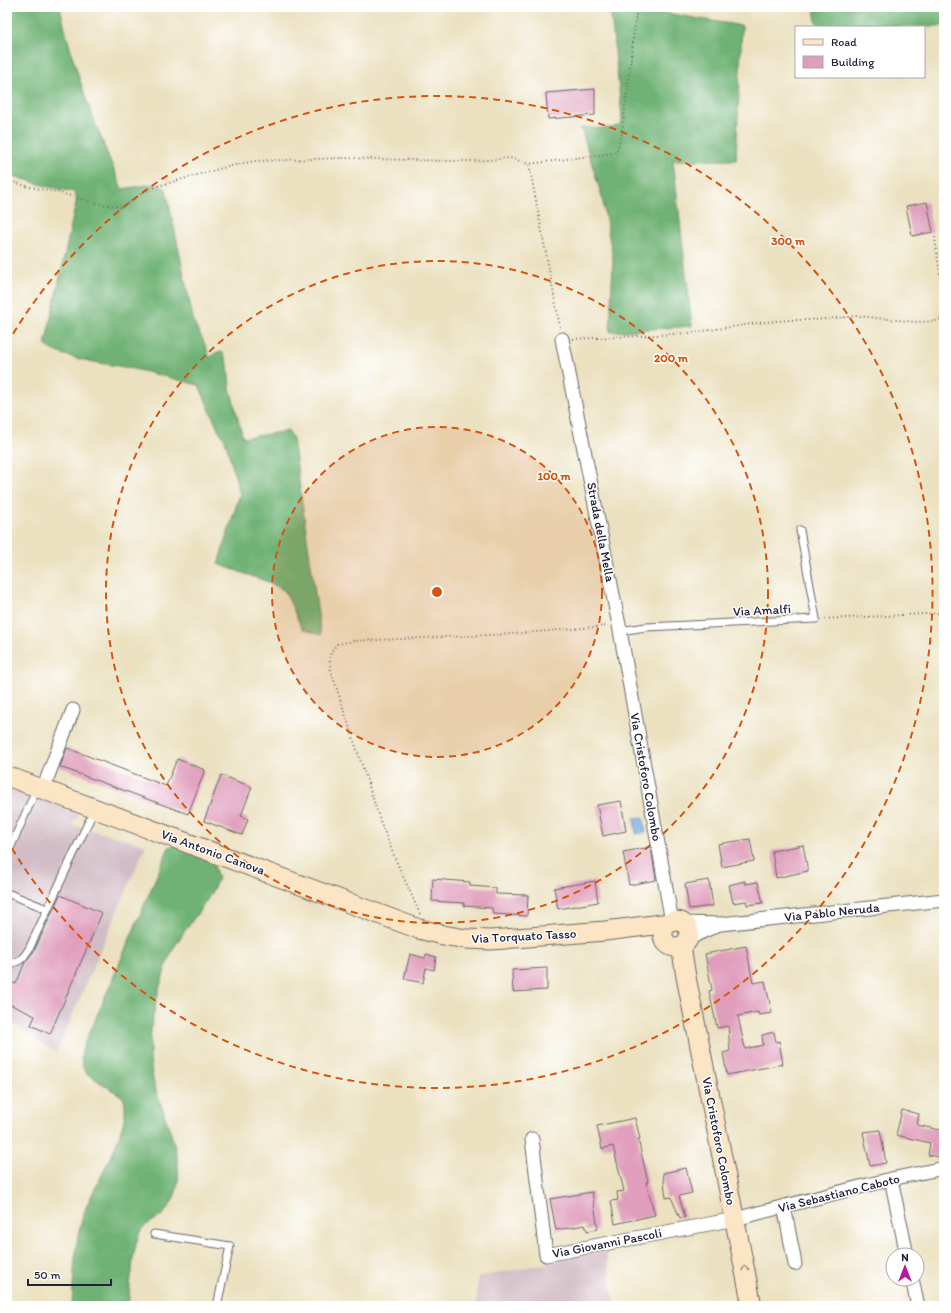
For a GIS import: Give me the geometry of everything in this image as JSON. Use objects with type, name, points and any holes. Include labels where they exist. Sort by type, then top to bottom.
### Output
[{"type":"street","name":"Strada della Mella","points":[[562,339],[620,628]]},
{"type":"street","name":"Via Cristoforo Colombo","points":[[620,628],[675,934],[686,977],[752,1306]]},
{"type":"street","points":[[40,788],[73,710]]},
{"type":"street","name":"Via Antonio Canova","points":[[7,776],[425,930]]},
{"type":"street","name":"Via Pablo Neruda","points":[[675,934],[721,924],[944,900]]},
{"type":"street","name":"Via Torquato Tasso","points":[[425,930],[466,939],[491,940],[605,932],[675,934]]},
{"type":"street","name":"Via Giovanni Pascoli","points":[[532,1139],[546,1255],[735,1219]]},
{"type":"street","name":"Via Sebastiano Caboto","points":[[735,1219],[891,1179],[944,1168]]},
{"type":"street","points":[[891,1179],[905,1247]]},
{"type":"street","points":[[784,1206],[795,1264]]},
{"type":"street","points":[[914,1287],[918,1306]]},
{"type":"lane","points":[[800,530],[816,620]]},
{"type":"lane","name":"Via Amalfi","points":[[620,628],[816,620]]},
{"type":"lane","points":[[7,855],[40,788]]},
{"type":"lane","points":[[7,964],[19,962],[24,957],[95,808]]},
{"type":"lane","points":[[7,893],[47,909]]},
{"type":"lane","points":[[154,1234],[230,1246],[217,1306]]},
{"type":"path","points":[[7,180],[95,203],[120,207],[129,203],[142,193],[158,186],[208,172],[256,161],[343,158],[447,162],[510,158],[529,164],[614,153],[618,148],[622,132],[637,7]]},
{"type":"path","points":[[529,164],[562,339],[618,338],[690,333],[765,322],[858,316],[917,322],[944,319]]},
{"type":"path","points":[[935,237],[944,309]]},
{"type":"path","points":[[816,620],[944,613]]},
{"type":"path","points":[[425,930],[420,913],[381,823],[331,672],[329,656],[332,650],[337,644],[354,641],[620,628]]},
{"type":"shaded area","points":[[7,786],[79,814],[72,825],[146,845],[56,1053],[7,1019]]},
{"type":"shaded area","points":[[606,1251],[615,1306],[476,1306],[478,1277]]},
{"type":"green space","points":[[7,7],[60,7],[65,31],[79,77],[122,189],[154,184],[166,189],[194,323],[210,358],[215,353],[222,352],[228,364],[230,388],[243,438],[288,431],[293,439],[321,635],[302,629],[285,591],[271,583],[218,564],[240,494],[225,440],[218,429],[199,385],[124,367],[72,357],[53,350],[45,345],[77,198],[74,192],[46,186],[7,174]]},
{"type":"green space","points":[[610,7],[642,7],[642,9],[742,26],[736,160],[673,160],[692,326],[610,332],[613,259],[602,197],[581,128],[612,128],[621,124],[622,117]]},
{"type":"green space","points":[[814,7],[944,7],[944,26],[823,26],[816,22]]},
{"type":"green space","points":[[175,845],[212,859],[218,878],[209,897],[173,949],[160,986],[151,1032],[150,1055],[153,1079],[177,1156],[178,1181],[175,1195],[168,1208],[162,1215],[144,1227],[139,1235],[134,1254],[128,1306],[72,1306],[75,1257],[81,1222],[85,1210],[119,1137],[124,1122],[125,1108],[123,1097],[86,1073],[81,1061],[83,1049],[169,847]]},
{"type":"water","points":[[643,817],[646,832],[636,834],[634,818]]},
{"type":"building","points":[[595,89],[595,115],[548,119],[546,93]]},
{"type":"building","points":[[927,202],[933,232],[912,236],[906,206]]},
{"type":"building","points":[[67,748],[166,786],[177,759],[205,770],[188,814],[60,767]]},
{"type":"building","points":[[221,775],[252,787],[241,816],[248,819],[242,835],[204,821]]},
{"type":"building","points":[[621,801],[626,831],[603,836],[597,805]]},
{"type":"building","points":[[750,839],[754,861],[722,867],[718,844]]},
{"type":"building","points":[[803,845],[808,871],[776,878],[772,851]]},
{"type":"building","points":[[651,847],[656,880],[629,885],[623,852]]},
{"type":"building","points":[[433,879],[470,882],[470,886],[496,888],[496,894],[528,895],[527,916],[493,914],[492,908],[464,906],[464,903],[432,901]]},
{"type":"building","points":[[709,880],[713,906],[689,909],[685,884]]},
{"type":"building","points":[[595,881],[598,902],[558,909],[554,888]]},
{"type":"building","points":[[745,881],[745,884],[758,882],[763,903],[747,905],[746,901],[733,903],[729,885]]},
{"type":"building","points":[[60,895],[102,913],[50,1034],[31,1025],[35,1016],[7,1003],[7,980],[16,984],[25,962],[34,951]]},
{"type":"building","points":[[746,946],[753,983],[765,981],[772,1013],[759,1015],[758,1012],[738,1016],[745,1049],[763,1045],[762,1035],[774,1032],[776,1042],[779,1041],[783,1064],[727,1075],[723,1053],[730,1051],[728,1026],[717,1028],[709,991],[712,990],[705,954]]},
{"type":"building","points":[[410,954],[425,958],[426,954],[436,957],[434,970],[426,968],[423,983],[404,979]]},
{"type":"building","points":[[547,968],[547,990],[513,992],[512,970]]},
{"type":"building","points":[[902,1110],[919,1114],[917,1125],[944,1131],[944,1158],[928,1155],[930,1143],[896,1135]]},
{"type":"building","points":[[635,1118],[640,1139],[638,1139],[648,1182],[646,1182],[655,1215],[615,1224],[611,1201],[618,1200],[617,1192],[624,1191],[613,1146],[602,1149],[597,1126]]},
{"type":"building","points":[[880,1130],[886,1163],[870,1166],[863,1132]]},
{"type":"building","points":[[686,1168],[692,1193],[679,1196],[685,1217],[680,1218],[671,1197],[666,1198],[663,1173]]},
{"type":"building","points":[[592,1192],[598,1229],[587,1231],[585,1225],[556,1230],[550,1199]]}]
